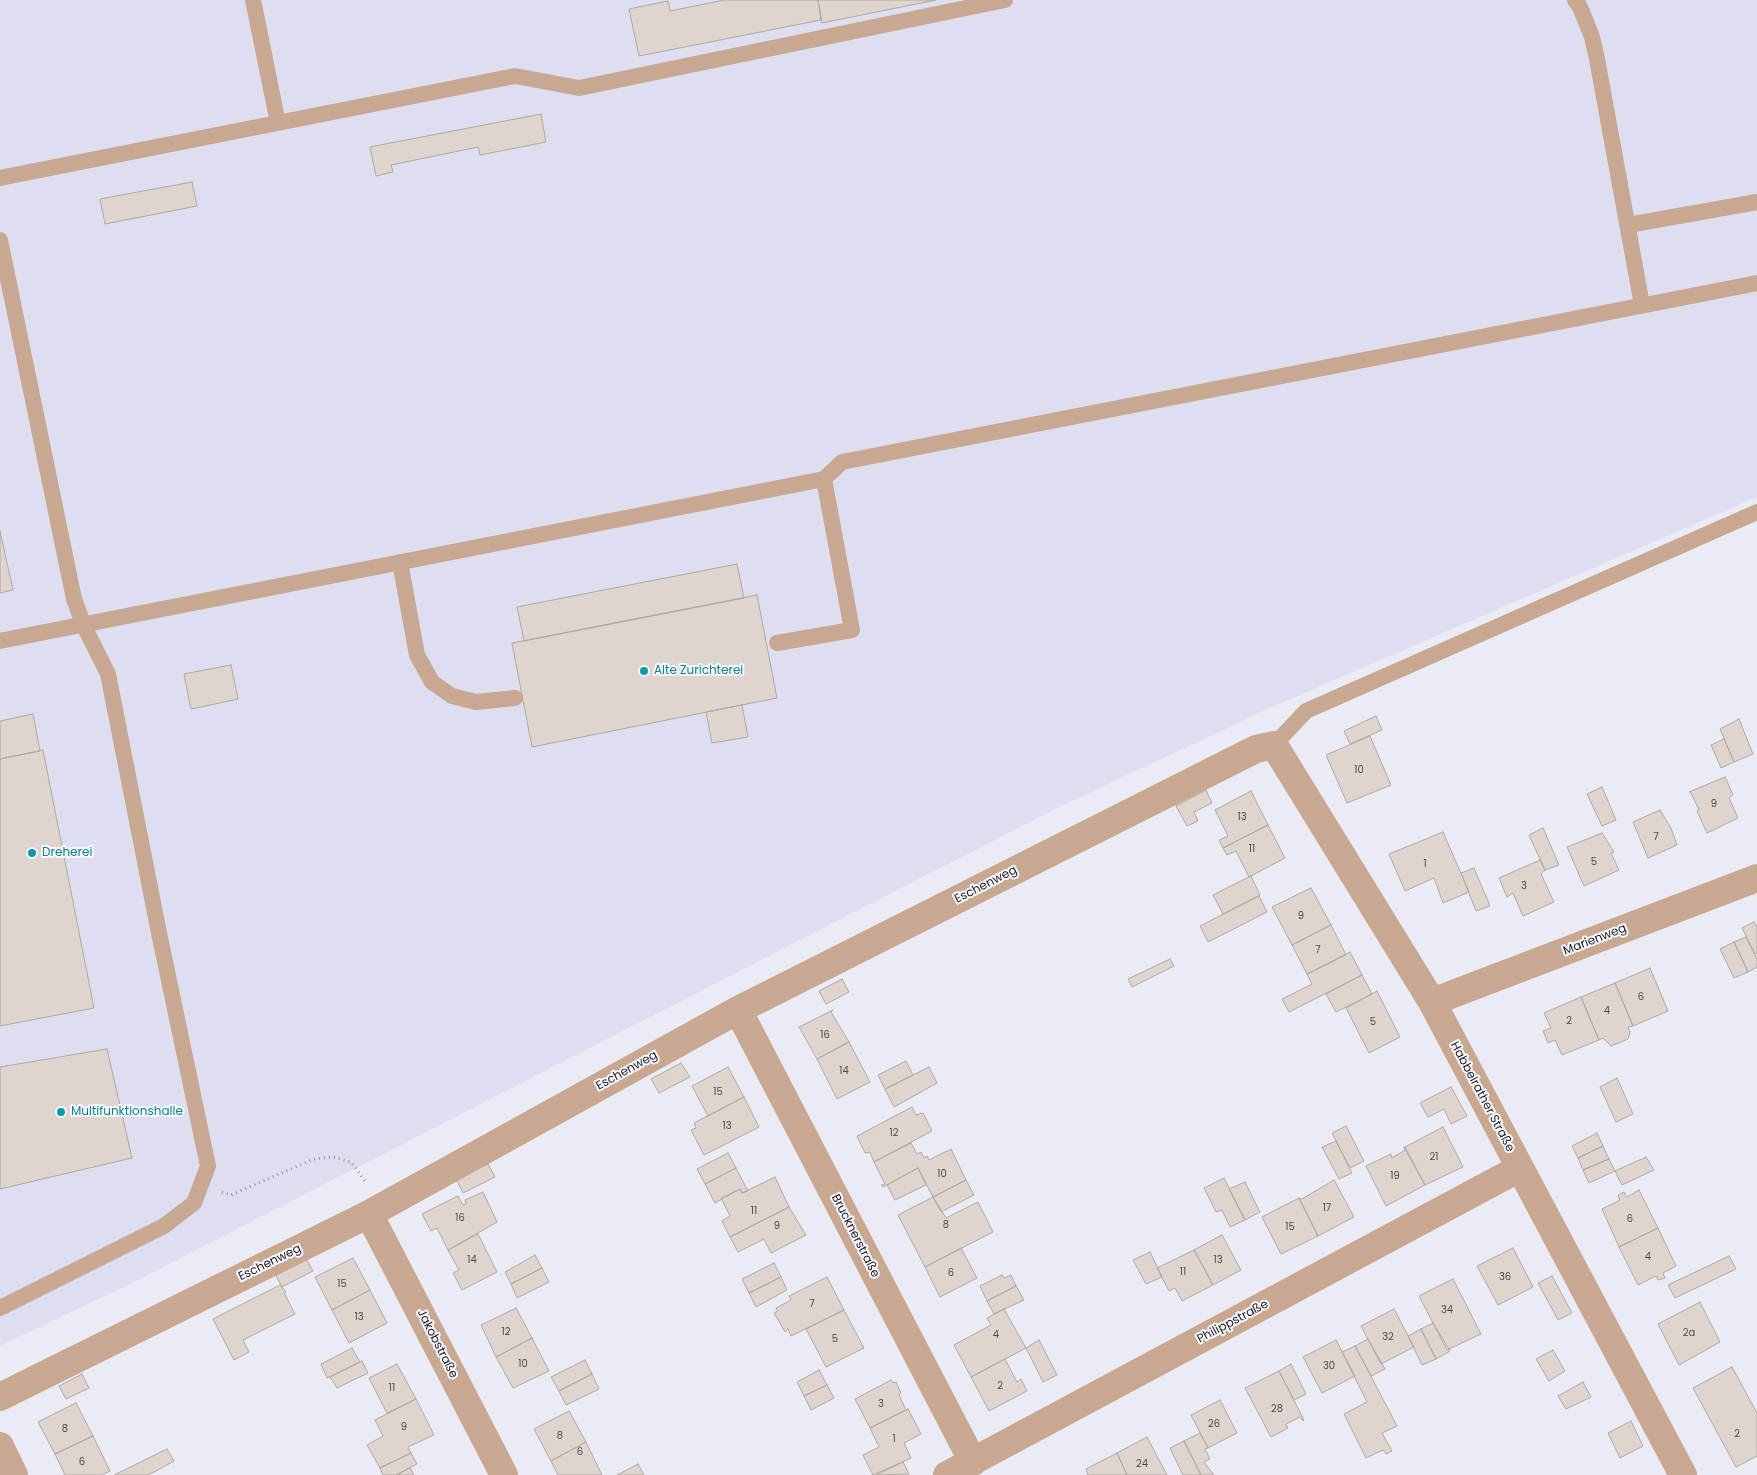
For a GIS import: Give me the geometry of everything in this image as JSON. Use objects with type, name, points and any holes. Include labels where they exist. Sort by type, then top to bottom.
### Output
[{"type":"street","name":"Habbelrather Straße","points":[[1265,747],[1432,1002],[1683,1475]]},
{"type":"street","name":"Eschenweg","points":[[0,1397],[374,1211],[738,1010],[1265,747]]},
{"type":"street","name":"Marienweg","points":[[1432,1002],[1757,878]]},
{"type":"street","name":"Brucknerstraße","points":[[738,1010],[973,1462]]},
{"type":"street","name":"Philippstraße","points":[[947,1475],[1520,1168]]},
{"type":"street","name":"Jakobstraße","points":[[374,1211],[504,1475]]},
{"type":"street","points":[[0,1446],[14,1475]]},
{"type":"lane","points":[[253,0],[278,123]]},
{"type":"lane","points":[[0,178],[514,76],[579,88],[1005,0]]},
{"type":"lane","points":[[1575,0],[1580,6],[1592,37],[1642,306]]},
{"type":"lane","points":[[1628,225],[1757,202]]},
{"type":"lane","points":[[0,240],[74,599],[84,626],[108,674],[158,932],[208,1166],[194,1203],[164,1226],[0,1308]]},
{"type":"lane","points":[[0,641],[824,479],[842,462],[1757,283]]},
{"type":"lane","points":[[777,644],[852,630],[824,479]]},
{"type":"lane","points":[[1265,747],[1306,711],[1757,512]]},
{"type":"lane","points":[[400,562],[417,655],[432,682],[452,696],[476,702],[515,698]]},
{"type":"path","points":[[200,1186],[231,1195],[314,1159],[333,1156],[351,1162],[363,1177],[374,1211]]},
{"type":"shaded area","points":[[0,0],[1757,0],[1757,497],[1272,707],[1057,808],[132,1283],[0,1346]]},
{"type":"building","points":[[724,0],[818,0],[821,20],[639,56],[629,9],[668,1],[670,11]]},
{"type":"building","points":[[818,0],[936,0],[822,23]]},
{"type":"building","points":[[541,114],[546,142],[480,155],[478,147],[391,165],[393,172],[376,176],[370,147]]},
{"type":"building","points":[[192,182],[197,206],[105,224],[100,199]]},
{"type":"building","points":[[0,531],[13,590],[0,593]]},
{"type":"building","points":[[737,564],[744,598],[524,641],[517,607]]},
{"type":"building","name":"Alte Zurichterei","points":[[757,595],[777,698],[532,747],[512,643]]},
{"type":"building","points":[[231,665],[238,699],[191,709],[184,674]]},
{"type":"building","points":[[742,705],[748,737],[712,743],[706,712]]},
{"type":"building","points":[[33,714],[40,751],[0,759],[0,721]]},
{"type":"building","points":[[1376,716],[1382,730],[1350,744],[1344,731]]},
{"type":"building","points":[[1739,719],[1753,754],[1734,762],[1720,729]]},
{"type":"building","points":[[1370,736],[1391,785],[1347,803],[1326,755]]},
{"type":"building","points":[[1724,739],[1734,762],[1721,768],[1711,745]]},
{"type":"building","name":"Dreherei","points":[[43,750],[94,1008],[0,1026],[0,759]]},
{"type":"building","points":[[1725,777],[1733,795],[1729,798],[1738,818],[1707,833],[1697,811],[1699,810],[1689,792]]},
{"type":"building","points":[[1602,787],[1616,820],[1602,826],[1587,794]]},
{"type":"building","points":[[1206,790],[1212,803],[1194,812],[1198,821],[1187,826],[1176,806]]},
{"type":"building","points":[[1251,791],[1268,825],[1223,848],[1219,840],[1228,836],[1215,810]]},
{"type":"building","points":[[1660,810],[1671,828],[1677,845],[1648,858],[1633,822]]},
{"type":"building","points":[[1268,825],[1285,858],[1249,877],[1236,851],[1227,855],[1223,848]]},
{"type":"building","points":[[1543,828],[1559,865],[1545,870],[1529,835]]},
{"type":"building","points":[[1443,832],[1469,892],[1443,903],[1434,878],[1405,891],[1389,854]]},
{"type":"building","points":[[1602,833],[1614,852],[1611,853],[1619,870],[1584,886],[1567,847]]},
{"type":"building","points":[[1540,860],[1545,870],[1541,874],[1554,902],[1523,916],[1513,893],[1507,897],[1499,878]]},
{"type":"building","points":[[1474,868],[1490,906],[1476,911],[1461,873]]},
{"type":"building","points":[[1251,876],[1260,895],[1223,914],[1213,895]]},
{"type":"building","points":[[1311,888],[1331,925],[1292,945],[1272,907]]},
{"type":"building","points":[[1259,896],[1267,912],[1208,942],[1200,926]]},
{"type":"building","points":[[1754,922],[1757,927],[1757,953],[1755,954],[1742,928]]},
{"type":"building","points":[[1331,925],[1346,955],[1307,974],[1292,945]]},
{"type":"building","points":[[1746,937],[1757,959],[1757,967],[1748,972],[1734,942]]},
{"type":"building","points":[[1734,942],[1748,972],[1734,978],[1720,949]]},
{"type":"building","points":[[1350,952],[1362,975],[1289,1012],[1282,999],[1312,984],[1307,974]]},
{"type":"building","points":[[1170,959],[1174,966],[1132,987],[1128,979]]},
{"type":"building","points":[[1650,968],[1668,1011],[1633,1026],[1615,983]]},
{"type":"building","points":[[1362,975],[1372,994],[1336,1012],[1326,994]]},
{"type":"building","points":[[842,979],[849,992],[826,1004],[819,991]]},
{"type":"building","points":[[1615,983],[1633,1026],[1628,1027],[1630,1032],[1628,1039],[1611,1046],[1603,1038],[1599,1040],[1581,997]]},
{"type":"building","points":[[1377,991],[1400,1037],[1369,1053],[1346,1008]]},
{"type":"building","points":[[1581,997],[1599,1040],[1562,1055],[1555,1040],[1548,1043],[1543,1031],[1551,1028],[1544,1013]]},
{"type":"building","points":[[833,1010],[831,1012],[849,1042],[817,1059],[799,1027]]},
{"type":"building","points":[[849,1042],[870,1082],[837,1099],[817,1059]]},
{"type":"building","name":"Multifunktionshalle","points":[[107,1049],[132,1158],[0,1189],[0,1067]]},
{"type":"building","points":[[906,1061],[913,1075],[885,1089],[878,1075]]},
{"type":"building","points":[[681,1063],[690,1077],[659,1093],[651,1079]]},
{"type":"building","points":[[728,1067],[744,1097],[708,1116],[692,1086]]},
{"type":"building","points":[[929,1067],[937,1083],[894,1107],[885,1089]]},
{"type":"building","points":[[1617,1078],[1633,1114],[1616,1122],[1600,1087]]},
{"type":"building","points":[[1451,1087],[1467,1116],[1451,1124],[1444,1109],[1428,1117],[1420,1103]]},
{"type":"building","points":[[744,1097],[759,1127],[704,1155],[691,1130],[696,1128],[694,1123]]},
{"type":"building","points":[[912,1107],[916,1115],[923,1113],[932,1131],[874,1162],[870,1152],[865,1153],[857,1136]]},
{"type":"building","points":[[1346,1126],[1364,1161],[1350,1168],[1332,1133]]},
{"type":"building","points":[[1443,1127],[1463,1167],[1425,1185],[1405,1147]]},
{"type":"building","points":[[1597,1133],[1603,1146],[1578,1158],[1572,1146]]},
{"type":"building","points":[[1336,1141],[1352,1173],[1339,1179],[1322,1147]]},
{"type":"building","points":[[911,1143],[917,1154],[921,1152],[924,1158],[927,1156],[929,1160],[951,1149],[966,1180],[933,1197],[918,1168],[883,1187],[881,1185],[885,1184],[874,1162]]},
{"type":"building","points":[[1603,1146],[1609,1159],[1583,1170],[1578,1158]]},
{"type":"building","points":[[1404,1147],[1425,1185],[1386,1206],[1366,1166],[1391,1154],[1392,1158],[1405,1150]]},
{"type":"building","points":[[728,1153],[736,1168],[705,1184],[697,1169]]},
{"type":"building","points":[[1646,1157],[1654,1170],[1622,1185],[1615,1171]]},
{"type":"building","points":[[1609,1159],[1615,1171],[1589,1183],[1583,1170]]},
{"type":"building","points":[[488,1164],[495,1177],[463,1193],[456,1179]]},
{"type":"building","points":[[736,1168],[748,1191],[742,1193],[740,1189],[715,1203],[705,1184]]},
{"type":"building","points":[[918,1168],[926,1185],[895,1200],[887,1185]]},
{"type":"building","points":[[775,1177],[789,1207],[730,1237],[722,1221],[730,1216],[721,1198],[740,1189],[742,1193]]},
{"type":"building","points":[[1224,1178],[1245,1220],[1230,1227],[1222,1210],[1216,1212],[1204,1188]]},
{"type":"building","points":[[966,1180],[974,1195],[941,1212],[933,1197]]},
{"type":"building","points":[[1334,1180],[1354,1217],[1318,1236],[1299,1198],[1302,1199]]},
{"type":"building","points":[[1245,1182],[1260,1212],[1245,1220],[1229,1189]]},
{"type":"building","points":[[1639,1190],[1658,1228],[1619,1247],[1602,1209],[1620,1200],[1618,1195],[1624,1192],[1627,1197]]},
{"type":"building","points":[[483,1192],[497,1222],[448,1250],[437,1228],[431,1231],[422,1214],[458,1196],[463,1205],[466,1204],[465,1200]]},
{"type":"building","points":[[933,1197],[946,1218],[978,1202],[993,1232],[925,1267],[898,1215]]},
{"type":"building","points":[[1299,1198],[1318,1236],[1281,1254],[1262,1217]]},
{"type":"building","points":[[789,1207],[806,1235],[771,1253],[764,1239],[738,1252],[730,1237]]},
{"type":"building","points":[[1658,1228],[1676,1266],[1663,1273],[1665,1278],[1658,1280],[1656,1276],[1638,1285],[1619,1247]]},
{"type":"building","points":[[478,1234],[497,1272],[462,1290],[453,1273],[459,1270],[448,1250]]},
{"type":"building","points":[[1222,1235],[1241,1270],[1213,1285],[1194,1250]]},
{"type":"building","points":[[961,1248],[977,1278],[940,1297],[925,1267]]},
{"type":"building","points":[[1513,1248],[1533,1287],[1498,1305],[1477,1266]]},
{"type":"building","points":[[1194,1250],[1213,1285],[1182,1301],[1175,1288],[1169,1291],[1157,1268]]},
{"type":"building","points":[[1150,1252],[1162,1277],[1146,1284],[1133,1260]]},
{"type":"building","points":[[535,1255],[542,1268],[511,1284],[505,1272]]},
{"type":"building","points":[[1729,1256],[1736,1269],[1675,1298],[1668,1285]]},
{"type":"building","points":[[306,1258],[313,1271],[282,1287],[275,1274]]},
{"type":"building","points":[[353,1258],[370,1290],[332,1310],[315,1277]]},
{"type":"building","points":[[774,1263],[781,1277],[749,1293],[742,1279]]},
{"type":"building","points":[[542,1268],[549,1282],[517,1298],[511,1284]]},
{"type":"building","points":[[1002,1275],[1004,1278],[1011,1275],[1016,1286],[987,1301],[980,1286]]},
{"type":"building","points":[[1552,1276],[1572,1313],[1558,1320],[1538,1283]]},
{"type":"building","points":[[781,1277],[787,1290],[756,1307],[749,1293]]},
{"type":"building","points":[[827,1277],[844,1310],[791,1336],[788,1329],[785,1332],[774,1313],[778,1311],[776,1308],[791,1300],[789,1296]]},
{"type":"building","points":[[1453,1279],[1481,1334],[1447,1350],[1419,1296]]},
{"type":"building","points":[[280,1285],[286,1292],[284,1293],[295,1314],[243,1340],[249,1352],[234,1360],[213,1319]]},
{"type":"building","points":[[1016,1286],[1024,1300],[994,1314],[987,1301]]},
{"type":"building","points":[[370,1290],[387,1323],[349,1343],[332,1310]]},
{"type":"building","points":[[1700,1302],[1720,1342],[1679,1365],[1658,1324]]},
{"type":"building","points":[[516,1308],[532,1338],[496,1357],[481,1325]]},
{"type":"building","points":[[1004,1309],[1026,1348],[971,1377],[954,1345],[991,1325],[987,1318]]},
{"type":"building","points":[[1394,1309],[1414,1347],[1381,1364],[1361,1326]]},
{"type":"building","points":[[844,1310],[864,1348],[826,1367],[806,1329]]},
{"type":"building","points":[[1433,1323],[1450,1351],[1436,1359],[1421,1329]]},
{"type":"building","points":[[1421,1329],[1436,1359],[1422,1365],[1408,1336]]},
{"type":"building","points":[[532,1338],[549,1371],[513,1388],[496,1357]]},
{"type":"building","points":[[1368,1339],[1385,1369],[1371,1376],[1355,1346]]},
{"type":"building","points":[[1039,1340],[1057,1375],[1043,1382],[1026,1348]]},
{"type":"building","points":[[1336,1340],[1355,1376],[1322,1393],[1303,1357]]},
{"type":"building","points":[[1355,1346],[1397,1426],[1382,1433],[1392,1451],[1386,1454],[1383,1450],[1366,1458],[1344,1414],[1367,1402],[1342,1352]]},
{"type":"building","points":[[352,1348],[360,1362],[327,1378],[321,1364]]},
{"type":"building","points":[[1553,1350],[1565,1371],[1549,1381],[1536,1359]]},
{"type":"building","points":[[1005,1359],[1017,1382],[1021,1379],[1027,1391],[989,1411],[971,1377]]},
{"type":"building","points":[[585,1360],[592,1374],[559,1391],[551,1377]]},
{"type":"building","points":[[362,1361],[368,1373],[337,1388],[330,1377]]},
{"type":"building","points":[[397,1364],[416,1399],[387,1413],[369,1378]]},
{"type":"building","points":[[1291,1364],[1306,1394],[1294,1400],[1279,1371]]},
{"type":"building","points":[[1732,1367],[1757,1413],[1757,1456],[1736,1467],[1693,1388]]},
{"type":"building","points":[[819,1370],[827,1385],[804,1396],[797,1382]]},
{"type":"building","points":[[1279,1371],[1304,1420],[1300,1417],[1286,1424],[1288,1428],[1271,1437],[1245,1388]]},
{"type":"building","points":[[82,1374],[89,1388],[66,1399],[59,1386]]},
{"type":"building","points":[[592,1374],[599,1389],[566,1405],[559,1391]]},
{"type":"building","points":[[891,1380],[893,1383],[896,1382],[901,1393],[899,1395],[906,1410],[870,1428],[855,1399]]},
{"type":"building","points":[[1583,1382],[1591,1397],[1566,1409],[1558,1396]]},
{"type":"building","points":[[827,1385],[834,1398],[811,1410],[804,1396]]},
{"type":"building","points":[[416,1399],[434,1435],[408,1447],[411,1453],[380,1468],[367,1445],[383,1436],[375,1420]]},
{"type":"building","points":[[1220,1400],[1237,1433],[1208,1448],[1191,1415]]},
{"type":"building","points":[[76,1403],[93,1436],[55,1454],[38,1422]]},
{"type":"building","points":[[908,1409],[921,1434],[904,1443],[911,1458],[873,1475],[863,1455],[879,1447],[870,1428]]},
{"type":"building","points":[[569,1411],[586,1442],[551,1461],[534,1429]]},
{"type":"building","points":[[1631,1421],[1643,1446],[1620,1458],[1608,1433]]},
{"type":"building","points":[[1200,1433],[1208,1448],[1205,1449],[1210,1459],[1204,1462],[1214,1475],[1201,1475],[1184,1441]]},
{"type":"building","points":[[93,1436],[110,1471],[101,1475],[65,1475],[55,1454]]},
{"type":"building","points":[[1147,1437],[1167,1475],[1127,1475],[1117,1453]]},
{"type":"building","points":[[1184,1441],[1201,1475],[1183,1475],[1170,1448]]},
{"type":"building","points":[[586,1442],[602,1475],[558,1475],[551,1461]]},
{"type":"building","points":[[167,1449],[174,1461],[154,1472],[147,1475],[114,1475]]},
{"type":"building","points":[[411,1453],[417,1464],[396,1475],[383,1475],[380,1468]]},
{"type":"building","points":[[1117,1453],[1127,1475],[1088,1475],[1086,1469]]},
{"type":"building","points":[[903,1462],[909,1474],[876,1475]]},
{"type":"building","points":[[638,1464],[644,1475],[617,1475]]},
{"type":"building","points":[[410,1468],[414,1475],[396,1475]]},
{"type":"place","name":"Alte Zurichterei","points":[[644,671]]},
{"type":"place","name":"Dreherei","points":[[32,853]]},
{"type":"place","name":"Multifunktionshalle","points":[[61,1112]]}]
